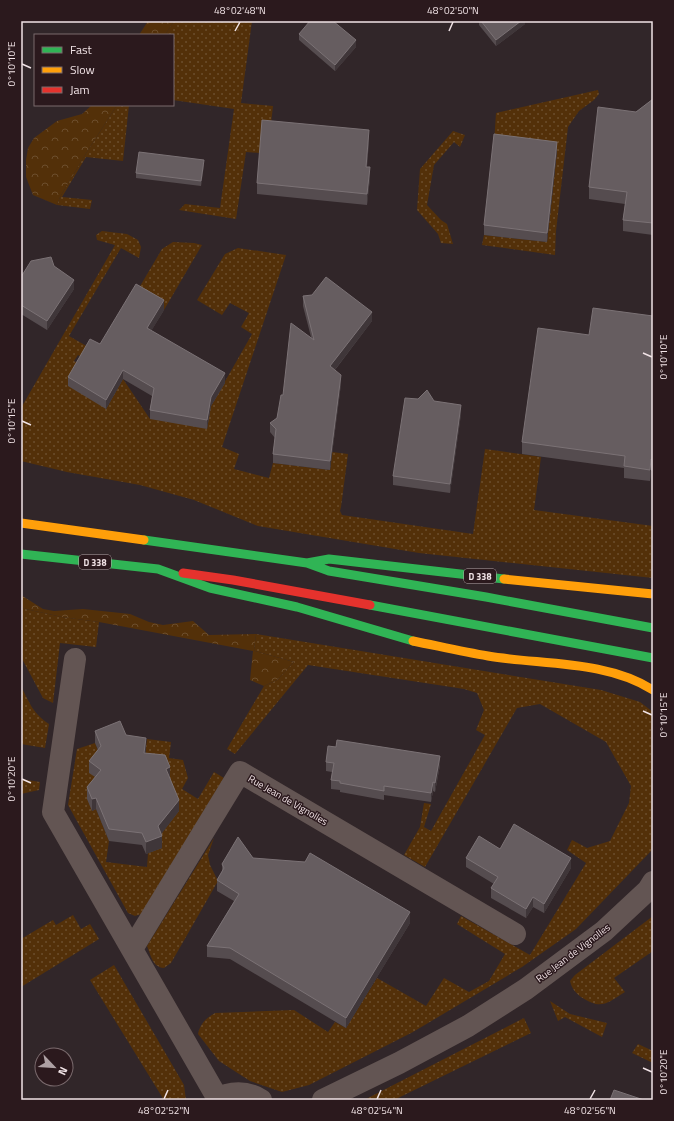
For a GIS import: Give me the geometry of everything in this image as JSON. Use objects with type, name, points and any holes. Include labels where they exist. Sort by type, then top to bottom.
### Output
[{"type":"main road","name":"D 338","points":[[21,523],[306,563],[329,571],[486,597],[653,628]]},
{"type":"main road","name":"D 338","points":[[21,554],[158,569],[240,581],[479,624],[653,658]]},
{"type":"main road","name":"D 338","points":[[306,563],[329,559],[653,594]]},
{"type":"main road","name":"D 338","points":[[158,569],[210,588],[297,607],[410,640],[488,656],[562,664],[607,671],[642,683],[653,690]]},
{"type":"street","points":[[75,659],[53,812],[217,1099],[229,1094],[242,1093],[261,1100]]},
{"type":"street","name":"Rue Jean de Vignolles","points":[[132,949],[240,772],[515,934]]},
{"type":"street","name":"Rue Jean de Vignolles","points":[[323,1100],[468,1026],[526,989],[604,931],[651,887]]},
{"type":"green space","points":[[148,21],[174,21],[166,34],[140,34]]},
{"type":"green space","points":[[174,21],[252,21],[241,103],[273,106],[270,132],[260,153],[246,152],[236,219],[179,210],[185,204],[220,208],[234,109],[174,100],[174,34],[166,34]]},
{"type":"green space","points":[[598,90],[599,94],[594,100],[579,111],[568,127],[556,231],[555,255],[482,245],[484,235],[547,242],[557,151],[494,143],[496,113]]},
{"type":"green space","points":[[91,106],[116,106],[85,155],[60,197],[57,205],[33,195],[26,177],[26,160],[28,148],[34,138],[57,121],[82,114]]},
{"type":"green space","points":[[116,106],[129,106],[123,161],[86,157],[62,197],[92,200],[90,209],[57,205],[60,197]]},
{"type":"green space","points":[[453,131],[465,135],[460,147],[454,142],[434,165],[427,205],[441,220],[447,224],[453,244],[441,243],[438,234],[417,210],[420,169]]},
{"type":"green space","points":[[102,231],[127,234],[138,240],[141,247],[139,258],[121,248],[69,336],[90,348],[84,358],[78,355],[74,361],[81,365],[106,409],[123,379],[150,419],[211,406],[252,334],[241,327],[249,313],[230,303],[222,315],[197,300],[225,254],[238,248],[286,255],[222,447],[239,454],[234,469],[269,478],[273,463],[330,470],[332,452],[348,454],[340,511],[342,515],[473,534],[485,449],[541,457],[534,510],[653,526],[653,578],[419,553],[258,526],[194,500],[140,485],[67,472],[21,461],[21,408],[115,245],[97,240],[96,235]]},
{"type":"green space","points":[[173,242],[202,245],[164,310],[136,293],[162,249]]},
{"type":"green space","points":[[21,595],[43,609],[54,611],[83,609],[130,614],[149,622],[163,625],[193,621],[209,635],[256,634],[255,651],[294,662],[277,680],[264,686],[250,680],[253,651],[99,622],[62,617],[21,608]]},
{"type":"green space","points":[[21,608],[62,617],[99,622],[96,647],[60,643],[53,703],[43,698],[21,657]]},
{"type":"green space","points":[[256,634],[601,690],[640,702],[653,712],[653,849],[576,929],[522,967],[413,1032],[309,1085],[282,1092],[250,1081],[219,1061],[198,1034],[200,1027],[204,1022],[215,1013],[294,1010],[328,1032],[335,1022],[346,1028],[377,978],[426,1006],[444,978],[469,992],[489,981],[505,954],[457,924],[461,916],[530,955],[586,863],[567,850],[572,840],[587,848],[610,841],[629,803],[631,786],[606,742],[540,704],[517,708],[425,867],[404,855],[420,827],[424,803],[431,804],[424,827],[431,831],[485,735],[476,730],[484,710],[477,693],[464,689],[308,665],[235,754],[227,749],[264,686],[277,680],[294,662],[255,651]]},
{"type":"green space","points":[[21,686],[35,712],[49,724],[45,748],[21,744]]},
{"type":"green space","points":[[147,739],[171,742],[169,758],[183,760],[188,778],[182,789],[198,799],[214,772],[224,778],[141,914],[135,916],[128,913],[68,805],[77,749],[95,743],[101,758],[101,782],[96,809],[109,841],[106,862],[147,867],[148,853],[144,765]]},
{"type":"green space","points":[[21,779],[40,782],[39,790],[21,794]]},
{"type":"green space","points":[[214,838],[208,855],[210,865],[218,881],[171,963],[164,968],[160,967],[152,960],[147,946]]},
{"type":"green space","points":[[73,915],[81,929],[90,924],[99,939],[21,987],[21,939],[53,920],[56,925]]},
{"type":"green space","points":[[653,916],[653,951],[614,978],[625,992],[613,1000],[603,1004],[588,1001],[577,994],[570,981],[575,975]]},
{"type":"green space","points":[[114,965],[184,1085],[186,1100],[164,1100],[90,980]]},
{"type":"green space","points":[[550,1001],[570,1014],[607,1023],[602,1037],[565,1017],[558,1021]]},
{"type":"green space","points":[[524,1018],[531,1033],[394,1100],[364,1100]]},
{"type":"green space","points":[[638,1044],[653,1051],[653,1063],[632,1053]]},
{"type":"building","points":[[310,21],[333,21],[356,40],[335,65],[299,34]]},
{"type":"building","points":[[481,21],[521,21],[496,40]]},
{"type":"building","points":[[653,99],[653,223],[623,220],[627,192],[589,187],[598,107],[636,112]]},
{"type":"building","points":[[262,120],[369,130],[366,167],[370,167],[367,194],[257,183]]},
{"type":"building","points":[[494,134],[557,142],[547,233],[484,225]]},
{"type":"building","points":[[139,152],[204,160],[201,181],[136,173]]},
{"type":"building","points":[[51,257],[54,266],[74,280],[47,321],[21,305],[21,277],[31,261]]},
{"type":"building","points":[[326,277],[372,312],[330,366],[341,375],[330,461],[273,454],[276,429],[270,423],[277,418],[281,395],[283,395],[291,323],[314,340],[303,296],[312,295]]},
{"type":"building","points":[[136,284],[164,300],[147,328],[225,373],[211,397],[207,420],[150,410],[154,388],[123,370],[106,400],[68,377],[90,339],[100,344]]},
{"type":"building","points":[[593,308],[653,316],[653,460],[651,459],[650,470],[624,466],[625,456],[522,442],[538,328],[589,335]]},
{"type":"building","points":[[427,390],[434,401],[461,405],[450,484],[393,476],[405,398],[418,399]]},
{"type":"building","points":[[120,721],[126,735],[146,738],[144,753],[165,755],[170,767],[166,769],[179,800],[158,826],[162,836],[146,842],[142,833],[109,829],[96,798],[92,799],[87,787],[101,770],[89,761],[101,746],[95,731]]},
{"type":"building","points":[[337,740],[440,756],[435,783],[433,782],[431,793],[384,786],[384,791],[331,780],[334,763],[326,762],[328,746],[336,747]]},
{"type":"building","points":[[514,824],[571,858],[544,904],[533,897],[526,909],[491,888],[498,877],[466,858],[479,836],[500,849]]},
{"type":"building","points":[[238,837],[253,858],[305,862],[310,853],[410,912],[346,1018],[230,948],[207,946],[239,894],[217,880],[224,868],[222,864]]},
{"type":"building","points":[[614,1090],[644,1100],[610,1100]]},
{"type":"traffic: fast","points":[[144,540],[307,563],[329,559],[504,579]]},
{"type":"traffic: fast","points":[[21,554],[158,569],[210,588],[297,607],[413,641]]},
{"type":"traffic: fast","points":[[307,563],[329,571],[486,597],[653,628]]},
{"type":"traffic: fast","points":[[370,605],[653,658]]},
{"type":"traffic: slow","points":[[21,523],[144,540]]},
{"type":"traffic: slow","points":[[504,579],[653,594]]},
{"type":"traffic: slow","points":[[413,641],[508,659],[594,668],[635,680],[653,690]]},
{"type":"traffic: jam","points":[[183,573],[233,580],[370,605]]}]
